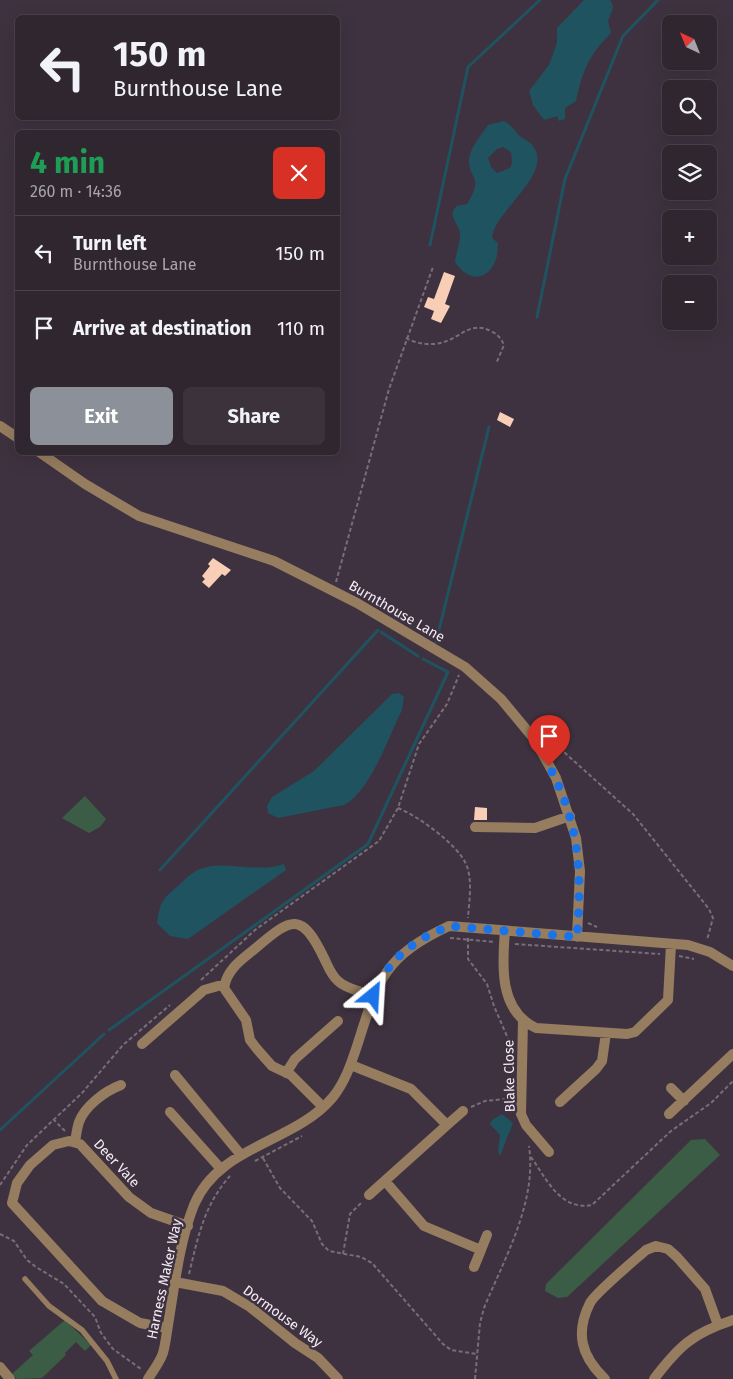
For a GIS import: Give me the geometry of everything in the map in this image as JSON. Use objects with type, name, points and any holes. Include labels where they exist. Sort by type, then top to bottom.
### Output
[{"type":"street","points":[[0,426],[15,436]]},
{"type":"street","name":"Burnthouse Lane","points":[[42,455],[139,516],[274,561],[332,591],[465,667],[501,700],[532,736],[556,778],[570,816],[580,871],[577,937]]},
{"type":"street","points":[[475,827],[535,828],[570,816]]},
{"type":"street","points":[[323,1107],[306,1089],[286,1073],[272,1066],[250,1040],[246,1020],[227,995],[225,984],[232,968],[281,926],[294,923],[304,926],[310,934],[339,983],[373,996]]},
{"type":"street","name":"Harness Maker Way","points":[[149,1377],[163,1354],[175,1282],[195,1204],[208,1184],[221,1170],[241,1154],[305,1120],[323,1107],[341,1085],[350,1065],[373,996],[386,971],[402,953],[449,926],[672,944],[703,950],[733,966]]},
{"type":"street","points":[[505,931],[502,975],[506,992],[523,1021],[536,1028],[627,1034],[635,1032],[664,1006],[668,1000],[672,944]]},
{"type":"street","points":[[142,1044],[204,990],[225,984]]},
{"type":"street","points":[[286,1073],[295,1059],[338,1021]]},
{"type":"street","name":"Blake Close","points":[[523,1021],[522,1114],[526,1124],[549,1152]]},
{"type":"street","points":[[560,1102],[596,1069],[602,1061],[606,1033]]},
{"type":"street","points":[[669,1114],[733,1054]]},
{"type":"street","points":[[350,1065],[411,1089],[447,1125]]},
{"type":"street","points":[[175,1075],[241,1154]]},
{"type":"street","points":[[121,1085],[112,1088],[94,1102],[79,1122],[78,1143],[69,1141],[53,1145],[30,1164],[17,1183],[12,1203],[102,1301],[140,1323],[168,1328]]},
{"type":"street","points":[[671,1088],[684,1101]]},
{"type":"street","points":[[369,1195],[462,1111]]},
{"type":"street","points":[[170,1112],[221,1170]]},
{"type":"street","name":"Deer Vale","points":[[78,1143],[129,1197],[151,1212],[188,1226]]},
{"type":"street","points":[[385,1181],[424,1226],[481,1250]]},
{"type":"street","points":[[474,1268],[487,1235]]},
{"type":"street","points":[[605,1379],[584,1353],[582,1346],[584,1325],[590,1301],[646,1250],[656,1246],[668,1249],[676,1257],[705,1290],[718,1325]]},
{"type":"street","name":"Dormouse Way","points":[[175,1282],[223,1291],[237,1299],[318,1358],[338,1379]]},
{"type":"street","points":[[654,1379],[681,1345],[701,1332],[733,1320]]},
{"type":"street","points":[[0,1367],[10,1379]]},
{"type":"lane","points":[[26,1279],[49,1306],[82,1330],[107,1361],[116,1379]]},
{"type":"path","points":[[332,591],[340,574],[389,389],[433,267]]},
{"type":"path","points":[[406,338],[415,343],[443,342],[466,328],[482,327],[502,339],[504,345],[496,364]]},
{"type":"path","points":[[195,984],[255,930],[368,851],[379,841],[398,808],[419,744],[447,704],[457,678],[465,667]]},
{"type":"path","points":[[532,736],[540,731],[633,814],[700,897],[713,918],[703,950]]},
{"type":"path","points":[[398,808],[424,824],[459,853],[466,866],[470,884],[468,959],[487,984],[509,1041],[510,1057],[506,1099],[514,1118]]},
{"type":"path","points":[[0,1185],[27,1145],[82,1093],[123,1045],[172,1003]]},
{"type":"path","points":[[531,1157],[542,1176],[568,1203],[583,1206],[592,1204],[671,1131],[711,1102],[733,1081]]},
{"type":"path","points":[[462,1111],[485,1100],[506,1099]]},
{"type":"path","points":[[475,1379],[484,1308],[525,1205],[530,1183],[531,1157],[528,1140]]},
{"type":"path","points":[[257,1147],[280,1188],[312,1221],[322,1244],[329,1251],[361,1257],[372,1263],[451,1350],[477,1354]]},
{"type":"path","points":[[344,1254],[350,1214],[369,1195]]},
{"type":"path","points":[[0,1234],[14,1242],[32,1264],[64,1284],[95,1317],[101,1334],[113,1349],[149,1377]]},
{"type":"green space","points":[[85,796],[106,819],[100,827],[89,833],[62,818]]},
{"type":"green space","points":[[705,1139],[720,1155],[567,1297],[558,1298],[545,1291],[546,1284],[691,1140]]},
{"type":"green space","points":[[65,1320],[91,1345],[85,1351],[76,1342],[65,1353],[66,1355],[42,1378],[17,1379],[12,1374],[33,1355],[29,1351]]},
{"type":"water","points":[[584,0],[610,0],[613,8],[608,21],[611,33],[592,56],[581,81],[576,101],[565,108],[565,119],[559,121],[557,116],[544,120],[533,105],[529,91],[549,65],[557,43],[557,28]]},
{"type":"water","points":[[504,121],[533,146],[537,157],[536,168],[530,180],[495,227],[492,238],[498,243],[497,257],[492,267],[488,272],[477,277],[460,269],[455,262],[460,231],[453,213],[457,206],[467,204],[475,187],[469,159],[477,141],[488,125]],"holes":[[[503,147],[511,152],[512,163],[510,168],[497,173],[491,167],[488,158],[497,149]]]},
{"type":"water","points":[[399,693],[404,697],[402,710],[378,762],[362,788],[353,798],[344,805],[278,818],[268,813],[267,806],[272,797],[314,771],[392,694]]},
{"type":"water","points":[[284,864],[286,870],[188,939],[170,936],[157,923],[159,910],[165,898],[197,870],[219,865],[263,868]]},
{"type":"water","points":[[502,1114],[513,1123],[500,1156],[498,1152],[500,1135],[490,1124],[492,1120]]},
{"type":"building","points":[[444,272],[455,276],[445,304],[450,306],[441,323],[431,319],[434,311],[424,307],[428,297],[434,299]]},
{"type":"building","points":[[500,412],[514,419],[510,427],[497,420]]},
{"type":"building","points":[[213,558],[231,570],[225,576],[222,574],[209,588],[202,582],[205,579],[202,576],[210,566],[208,564]]},
{"type":"building","points":[[475,807],[487,808],[487,820],[474,820]]},
{"type":"waterway","points":[[430,245],[468,67],[540,0]]},
{"type":"waterway","points":[[537,317],[565,179],[623,36],[658,0]]},
{"type":"waterway","points":[[436,642],[489,427]]},
{"type":"waterway","points":[[160,870],[378,630]]},
{"type":"waterway","points":[[381,632],[418,656]]},
{"type":"waterway","points":[[109,1030],[368,844],[448,672],[423,659]]},
{"type":"waterway","points":[[0,1130],[104,1034]]},
{"type":"route","points":[[373,996],[386,971],[402,953],[421,939],[449,926],[577,937],[580,871],[576,838],[561,791],[549,766]]}]
